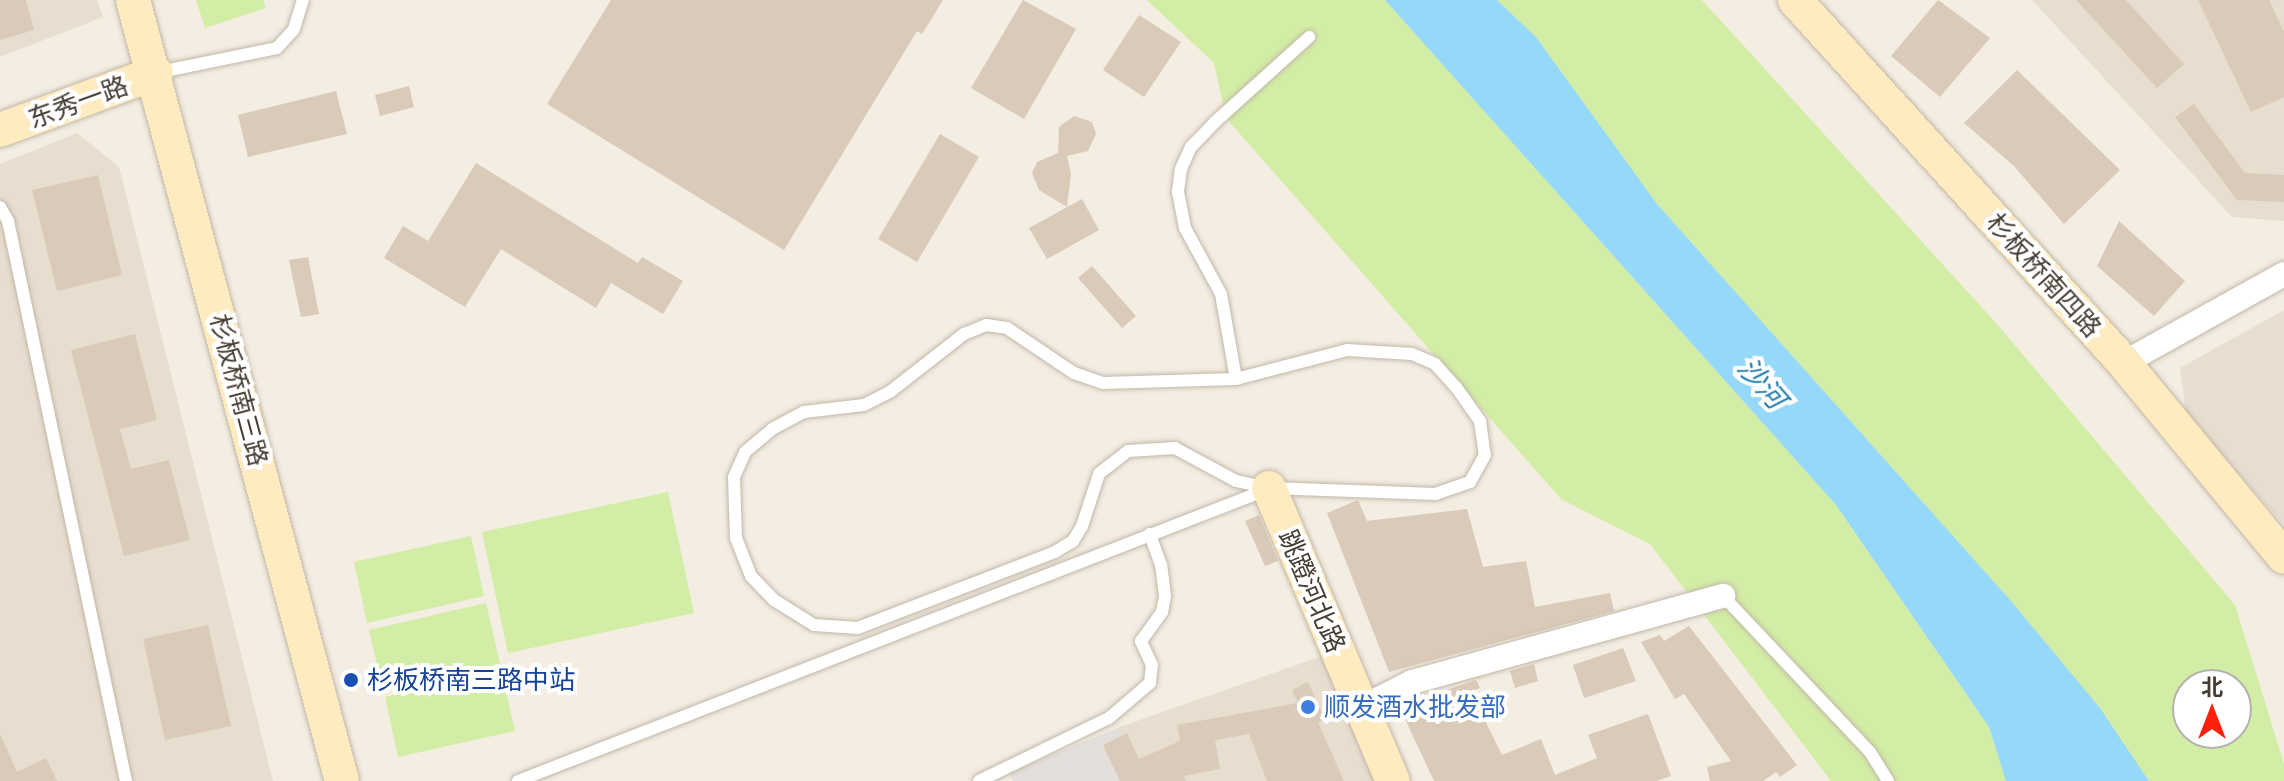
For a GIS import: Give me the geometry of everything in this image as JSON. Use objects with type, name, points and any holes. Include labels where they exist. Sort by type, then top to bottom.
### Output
[{"type":"street","name":"杉板桥南三路","points":[[133,0],[156,73],[342,781]]},
{"type":"street","name":"杉板桥南四路","points":[[1795,0],[2124,363],[2284,557]]},
{"type":"street","name":"东秀一路","points":[[0,130],[156,73]]},
{"type":"street","points":[[2124,363],[2284,274]]},
{"type":"street","name":"跳蹬河北路","points":[[1269,488],[1393,781]]},
{"type":"street","points":[[1361,708],[1412,682],[1723,596]]},
{"type":"lane","points":[[156,73],[277,48],[294,29],[303,0]]},
{"type":"lane","points":[[1236,379],[1221,294],[1185,228],[1178,192],[1181,169],[1191,147],[1215,122],[1309,37]]},
{"type":"lane","points":[[0,207],[8,221],[126,781]]},
{"type":"lane","points":[[986,325],[1007,328],[1088,381],[1236,379],[1347,350],[1412,354],[1435,364],[1480,421],[1485,455],[1470,482],[1436,494],[1269,488],[1236,481],[1175,448],[1128,451],[1099,474],[1073,541],[858,628],[814,625],[774,600],[751,576],[736,538],[734,477],[745,452],[772,429],[804,412],[864,405],[891,391],[964,334],[986,325]]},
{"type":"lane","points":[[518,781],[1269,488]]},
{"type":"lane","points":[[979,781],[1109,718],[1150,683],[1152,665],[1141,641],[1162,612],[1165,596],[1161,565],[1150,534]]},
{"type":"lane","points":[[1723,596],[1870,752],[1888,781]]},
{"type":"shaded area","points":[[0,0],[97,0],[103,17],[0,57]]},
{"type":"shaded area","points":[[2032,0],[2284,0],[2284,221],[2232,217]]},
{"type":"shaded area","points":[[77,133],[119,167],[273,781],[0,781],[0,164]]},
{"type":"shaded area","points":[[2284,310],[2284,525],[2186,414],[2180,368]]},
{"type":"shaded area","points":[[1325,655],[1380,781],[1140,781],[1117,728]]},
{"type":"shaded area","points":[[1117,728],[1140,781],[1013,781],[1009,773]]},
{"type":"green space","points":[[196,0],[263,0],[266,8],[205,28]]},
{"type":"green space","points":[[1147,0],[1385,0],[1836,505],[1989,727],[2006,781],[1831,781],[1650,544],[1561,499],[1226,118],[1214,63]]},
{"type":"green space","points":[[1497,0],[1702,0],[1996,323],[2235,605],[2284,764],[2284,781],[2149,781],[2100,708],[2011,601],[1657,204],[1536,37]]},
{"type":"green space","points":[[668,492],[694,613],[508,653],[482,532]]},
{"type":"green space","points":[[471,536],[484,596],[367,623],[354,562]]},
{"type":"green space","points":[[486,603],[500,664],[383,690],[369,630]]},
{"type":"green space","points":[[501,670],[515,731],[398,757],[385,697]]},
{"type":"water","name":"沙河","points":[[1385,0],[1497,0],[1536,37],[1657,204],[2011,601],[2100,708],[2149,781],[2006,781],[1989,727],[1836,505]]},
{"type":"building","points":[[0,0],[26,0],[34,30],[0,40]]},
{"type":"building","points":[[611,0],[943,0],[922,34],[917,31],[784,250],[547,104]]},
{"type":"building","points":[[1023,0],[1076,29],[1024,119],[971,88]]},
{"type":"building","points":[[1938,0],[1990,38],[1940,97],[1891,56]]},
{"type":"building","points":[[2076,0],[2126,0],[2184,64],[2157,88]]},
{"type":"building","points":[[2198,0],[2269,0],[2284,32],[2284,97],[2251,112]]},
{"type":"building","points":[[1139,15],[1181,42],[1144,97],[1103,70]]},
{"type":"building","points":[[2017,70],[2120,170],[2064,224],[2013,165],[1964,123]]},
{"type":"building","points":[[409,86],[414,107],[380,116],[375,95]]},
{"type":"building","points":[[336,91],[347,134],[248,157],[238,115]]},
{"type":"building","points":[[2194,104],[2245,173],[2284,175],[2284,202],[2237,200],[2175,117]]},
{"type":"building","points":[[1074,116],[1092,122],[1096,134],[1088,151],[1067,156],[1071,174],[1067,207],[1039,190],[1032,173],[1037,162],[1058,153],[1059,127]]},
{"type":"building","points":[[940,134],[979,157],[917,262],[878,239]]},
{"type":"building","points":[[476,163],[638,263],[642,257],[683,281],[663,314],[611,283],[596,308],[501,249],[465,307],[384,258],[403,226],[428,241]]},
{"type":"building","points":[[98,175],[122,275],[57,291],[32,190]]},
{"type":"building","points":[[1082,199],[1099,230],[1047,259],[1029,228]]},
{"type":"building","points":[[2119,221],[2185,281],[2154,316],[2097,266]]},
{"type":"building","points":[[308,257],[319,314],[301,317],[289,260]]},
{"type":"building","points":[[1092,266],[1136,316],[1122,328],[1078,278]]},
{"type":"building","points":[[135,334],[157,420],[120,429],[131,469],[169,460],[190,540],[124,556],[71,350]]},
{"type":"building","points":[[1358,500],[1367,521],[1467,509],[1483,567],[1526,561],[1535,607],[1610,593],[1614,611],[1389,672],[1327,513]]},
{"type":"building","points":[[1259,515],[1278,561],[1265,566],[1245,521]]},
{"type":"building","points":[[208,625],[231,726],[165,740],[143,639]]},
{"type":"building","points":[[1689,626],[1797,765],[1780,777],[1776,772],[1763,781],[1710,781],[1707,767],[1731,761],[1684,694],[1675,699],[1641,642],[1660,635],[1664,641]]},
{"type":"building","points":[[1623,648],[1636,681],[1584,698],[1573,665]]},
{"type":"building","points":[[1534,664],[1538,681],[1515,688],[1510,671]]},
{"type":"building","points":[[1476,680],[1480,688],[1471,692],[1502,755],[1541,739],[1555,775],[1597,758],[1588,735],[1648,714],[1671,776],[1657,781],[1434,781],[1399,706]]},
{"type":"building","points":[[1308,682],[1325,719],[1318,722],[1344,781],[1267,781],[1249,734],[1215,740],[1220,769],[1184,776],[1186,781],[1120,781],[1103,745],[1127,733],[1139,759],[1180,741],[1177,725],[1298,703],[1292,690]]},
{"type":"building","points":[[0,734],[17,772],[46,758],[57,781],[0,781]]},
{"type":"place","name":"杉板桥南三路中站","points":[[351,680]]},
{"type":"place","name":"顺发酒水批发部","points":[[1308,707]]}]
